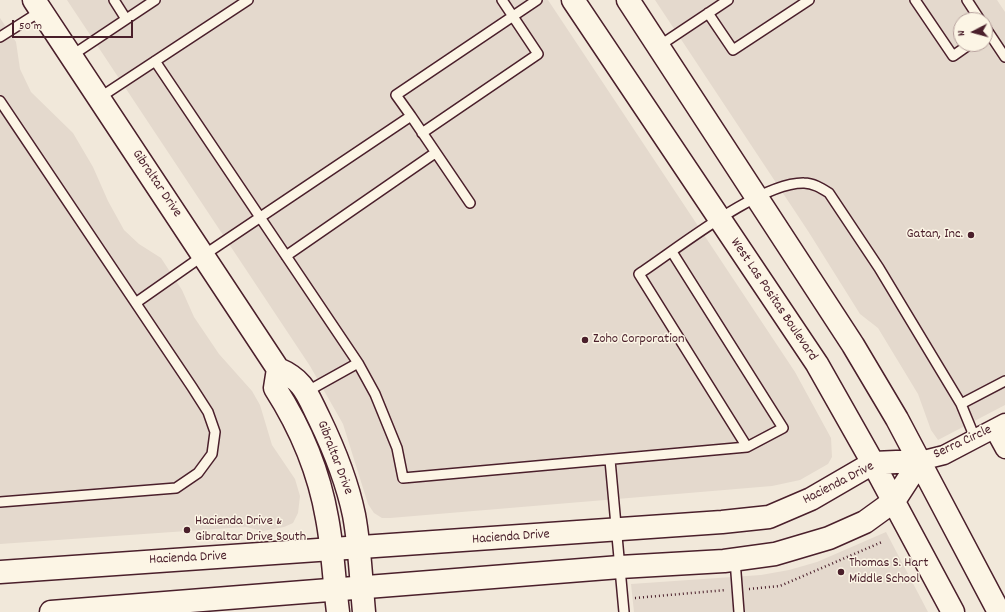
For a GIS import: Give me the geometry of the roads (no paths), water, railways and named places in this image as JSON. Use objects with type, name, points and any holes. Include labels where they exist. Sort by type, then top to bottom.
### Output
[{"type":"main road","name":"West Las Positas Boulevard","points":[[573,0],[817,364],[874,463],[953,612]]},
{"type":"main road","points":[[633,2],[659,46],[853,346],[897,419],[1000,612]]},
{"type":"main road","name":"Gibraltar Drive","points":[[37,5],[204,255],[278,369],[293,376],[306,392],[330,441],[344,477],[354,516],[364,612]]},
{"type":"main road","name":"Gibraltar Drive","points":[[278,369],[275,388],[286,405],[308,450],[320,483],[327,518],[338,612]]},
{"type":"main road","points":[[51,612],[735,559],[775,554],[829,538],[865,522],[894,501],[920,461]]},
{"type":"main road","name":"Hacienda Drive","points":[[0,572],[331,551],[722,522],[769,516],[811,500],[874,463],[920,461]]},
{"type":"street","name":"Serra Circle","points":[[920,461],[944,455],[999,426]]},
{"type":"street","points":[[999,426],[1005,449]]},
{"type":"lane","points":[[114,0],[126,19]]},
{"type":"lane","points":[[71,56],[155,0]]},
{"type":"lane","points":[[99,98],[248,0]]},
{"type":"lane","points":[[422,133],[538,54],[502,0]]},
{"type":"lane","points":[[470,203],[396,95],[537,0]]},
{"type":"lane","points":[[659,46],[728,0]]},
{"type":"lane","points":[[708,13],[733,50],[808,0]]},
{"type":"lane","points":[[915,0],[952,56],[958,52]]},
{"type":"lane","points":[[967,0],[975,12]]},
{"type":"lane","points":[[0,37],[37,5]]},
{"type":"lane","points":[[993,41],[1005,57]]},
{"type":"lane","points":[[155,61],[358,363],[375,394],[398,448],[403,478],[747,447],[783,428],[672,252]]},
{"type":"lane","points":[[0,101],[137,302],[208,412],[215,432],[212,454],[198,473],[176,488],[0,502]]},
{"type":"lane","points":[[137,302],[204,255],[411,116]]},
{"type":"lane","points":[[286,256],[435,153]]},
{"type":"lane","points":[[747,447],[640,274],[756,197],[794,184],[805,183],[818,186],[829,193],[879,268],[961,404],[975,438]]},
{"type":"lane","points":[[306,392],[358,363]]},
{"type":"lane","points":[[961,404],[1005,381]]},
{"type":"lane","points":[[610,460],[624,612]]},
{"type":"lane","points":[[735,559],[740,612]]},
{"type":"place","name":"Gatan, Inc.","points":[[971,235]]},
{"type":"place","name":"Zoho Corporation","points":[[585,340]]},
{"type":"place","name":"Hacienda Drive & Gibraltar Drive South","points":[[187,530]]},
{"type":"place","name":"Thomas S. Hart Middle School","points":[[841,572]]}]
